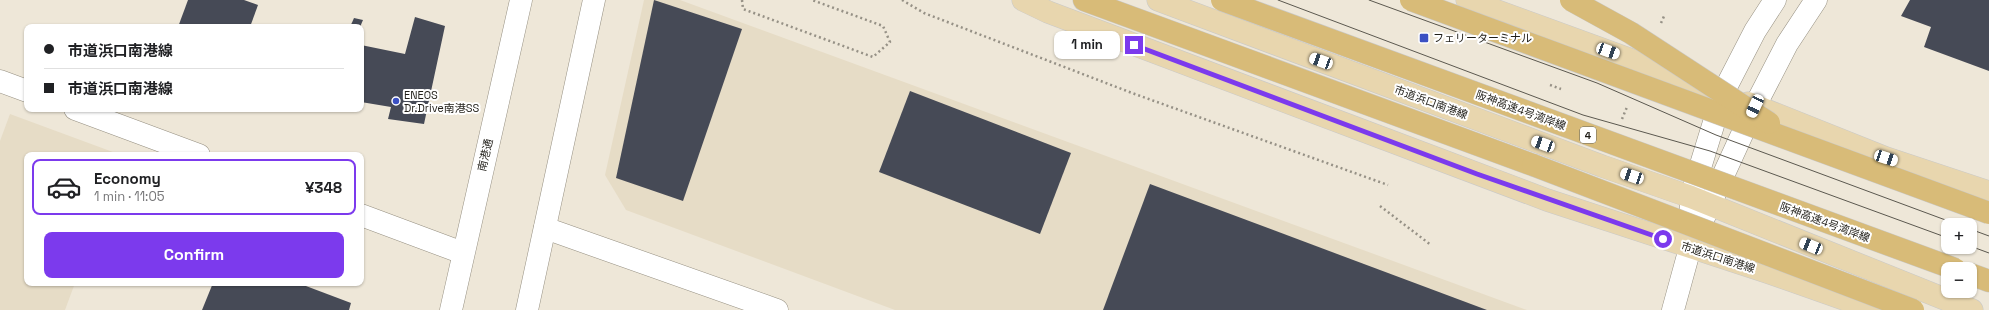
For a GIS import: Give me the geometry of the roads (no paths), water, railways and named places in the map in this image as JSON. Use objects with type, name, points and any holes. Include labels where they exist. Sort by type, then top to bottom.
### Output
[{"type":"highway","points":[[1084,0],[1533,165],[1913,310]]},
{"type":"highway","name":"阪神高速4号湾岸線","points":[[1222,0],[1941,264]]},
{"type":"highway","points":[[1411,0],[1989,213]]},
{"type":"highway","points":[[1571,0],[1631,33],[1803,145]]},
{"type":"highway","points":[[1977,277],[1989,281]]},
{"type":"main road","name":"市道浜口南港線","points":[[1024,0],[1048,12],[1408,149],[1547,200],[1767,272],[1875,310]]},
{"type":"main road","name":"市道浜口南港線","points":[[1158,0],[1701,201],[1972,310]]},
{"type":"main road","points":[[1467,0],[1723,93],[1886,158],[1986,189]]},
{"type":"street","name":"南港通","points":[[451,310],[521,0]]},
{"type":"street","points":[[527,310],[594,0]]},
{"type":"street","points":[[1673,310],[1701,201],[1723,93],[1755,30],[1775,0]]},
{"type":"street","points":[[1701,201],[1755,106],[1787,44],[1816,0]]},
{"type":"street","points":[[0,81],[24,90]]},
{"type":"street","points":[[83,112],[191,152]]},
{"type":"street","points":[[364,216],[463,253]]},
{"type":"street","points":[[545,228],[777,310]]},
{"type":"tram line","points":[[1278,0],[1583,115],[1710,151],[1941,235]]},
{"type":"tram line","points":[[1369,0],[1597,83],[1716,135],[1941,218]]},
{"type":"tram line","points":[[1977,232],[1989,236]]},
{"type":"tram line","points":[[1977,249],[1989,253]]},
{"type":"place","name":"フェリーターミナル","points":[[1424,38]]},
{"type":"place","name":"ENEOS Dr.Drive南港SS","points":[[396,101]]}]
